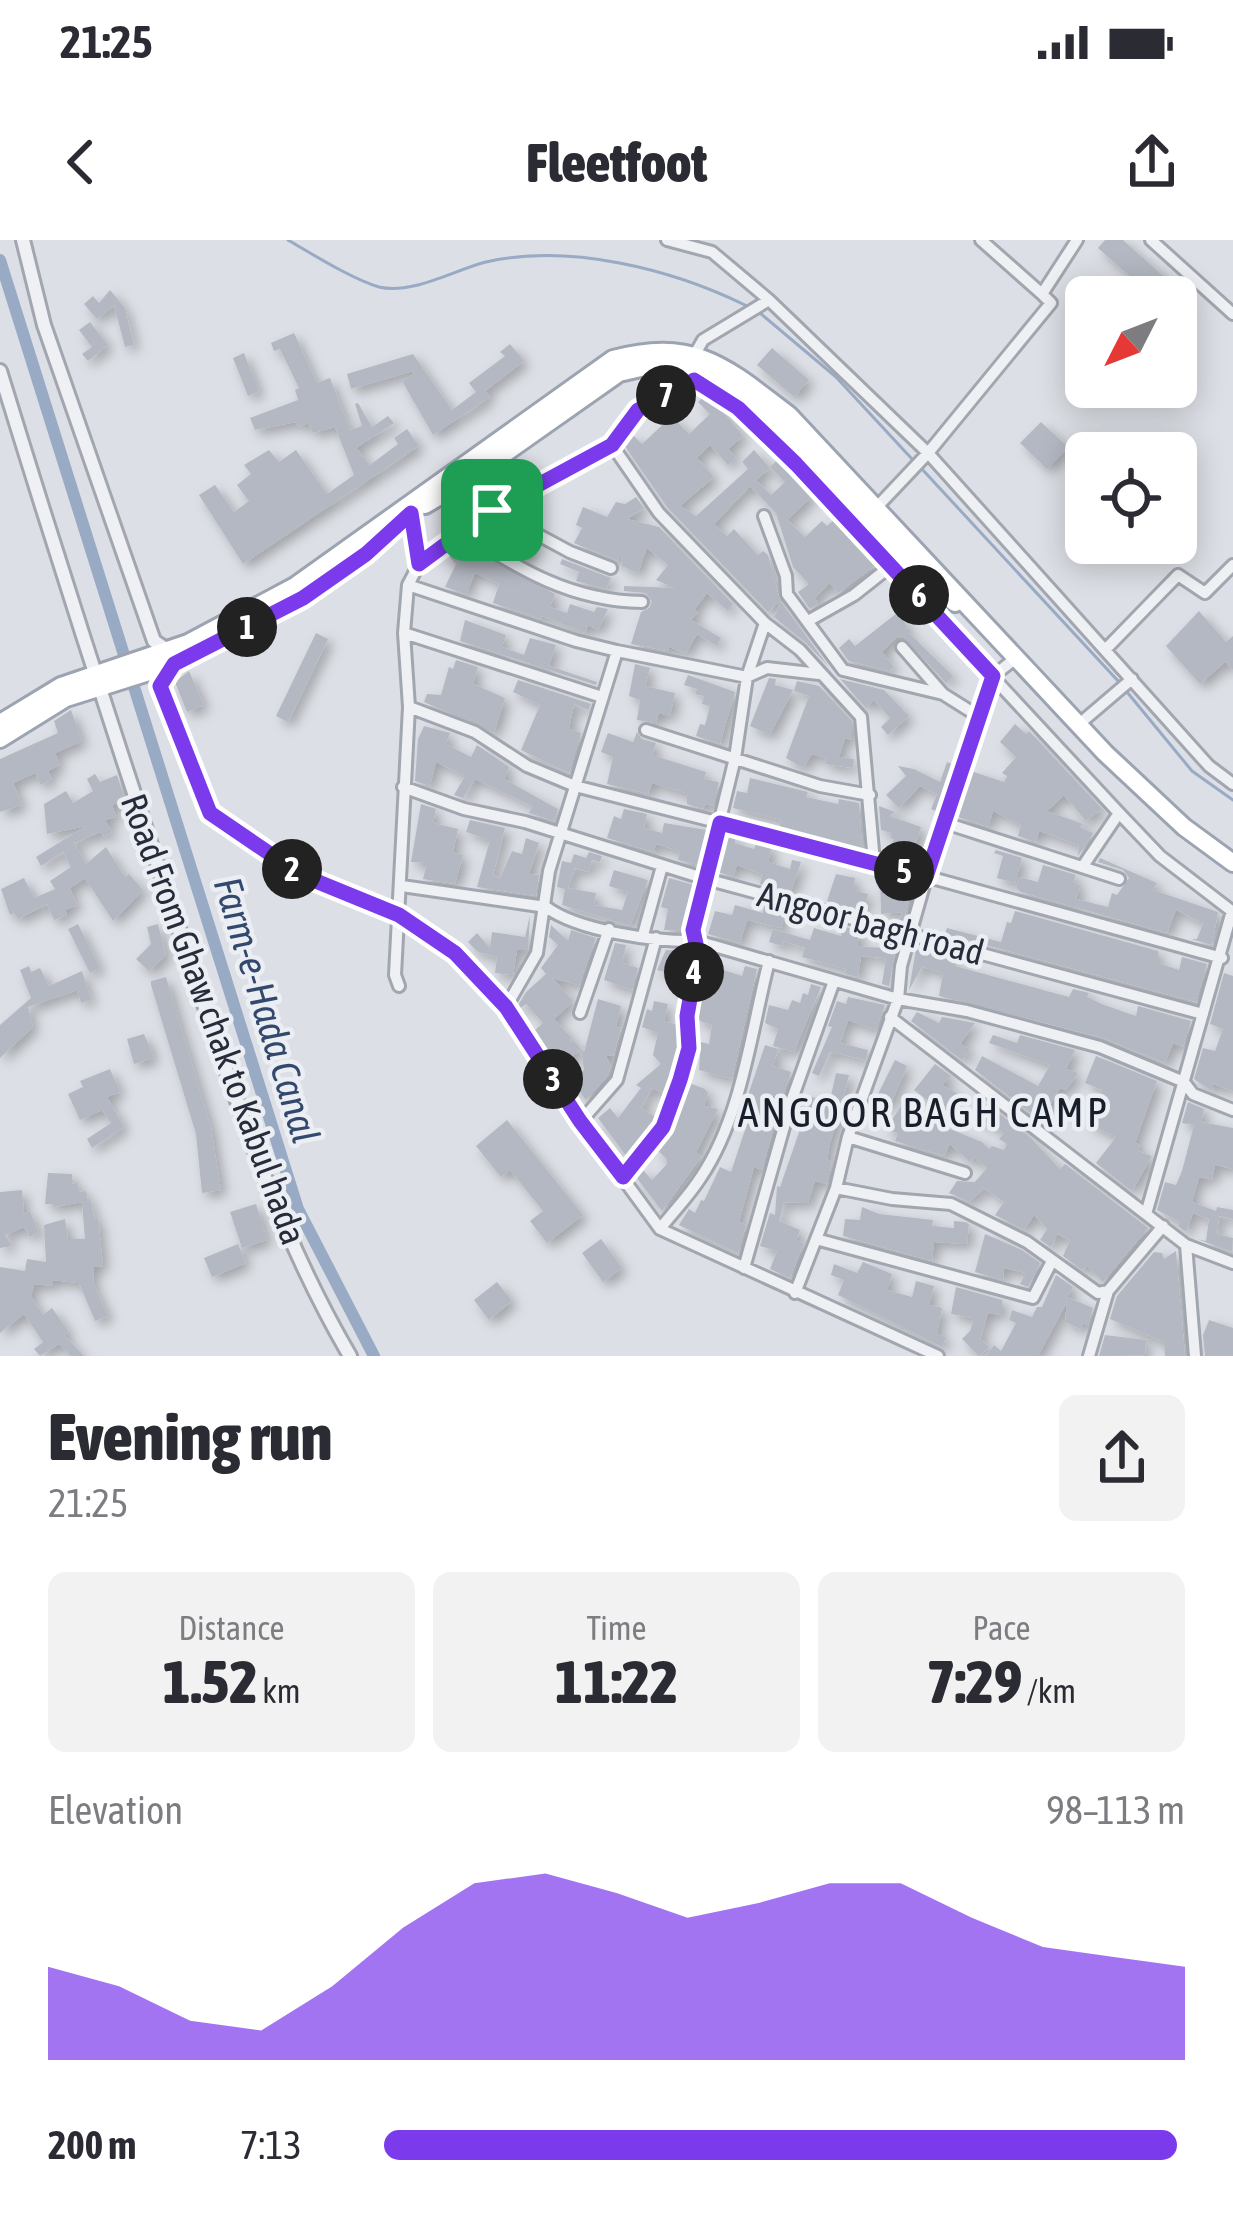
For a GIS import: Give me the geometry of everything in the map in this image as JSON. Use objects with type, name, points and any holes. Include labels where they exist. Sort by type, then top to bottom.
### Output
[{"type":"main road","points":[[192,649],[295,586],[613,359],[657,349],[695,354],[737,375],[788,415],[1078,724],[1184,826],[1233,863]]},
{"type":"main road","points":[[0,723],[31,701],[166,659],[303,598],[366,554],[411,513],[467,480],[619,373],[658,364],[691,368],[729,388],[779,425],[928,583],[998,637]]},
{"type":"main road","points":[[0,739],[104,680]]},
{"type":"street","points":[[23,240],[44,325],[154,641],[166,659],[160,686],[210,813],[301,875],[399,915],[455,953],[506,1007],[580,1121],[660,1229],[938,1356]]},
{"type":"street","points":[[667,240],[712,252],[770,300],[928,453],[1209,766],[1233,784]]},
{"type":"street","points":[[876,508],[928,453],[1051,303],[981,240]]},
{"type":"street","points":[[1042,294],[1077,240]]},
{"type":"street","points":[[1151,240],[1233,314]]},
{"type":"street","points":[[695,354],[704,340],[770,300]]},
{"type":"street","name":"Road From Ghaw chak to Kabul hada","points":[[0,371],[104,680],[245,1127],[299,1259],[350,1356]]},
{"type":"street","points":[[399,986],[395,975],[409,706],[404,633],[408,585],[419,564],[492,510],[612,445],[638,410],[694,380],[738,408],[892,565],[1160,856],[1233,912],[1146,1214]]},
{"type":"street","points":[[612,445],[659,513],[765,623],[800,650],[861,717],[874,862]]},
{"type":"street","points":[[492,510],[569,552],[611,568]]},
{"type":"street","points":[[411,513],[419,564]]},
{"type":"street","points":[[764,516],[786,577],[787,594],[843,670],[943,694]]},
{"type":"street","points":[[463,532],[519,570],[604,602],[642,602]]},
{"type":"street","points":[[808,621],[854,595],[892,565]]},
{"type":"street","points":[[1106,649],[1178,575],[1205,593],[1233,565]]},
{"type":"street","points":[[408,585],[617,651],[747,677],[767,668],[819,674]]},
{"type":"street","points":[[623,1177],[663,1127],[689,1048],[687,1016],[697,941],[693,930],[734,758],[747,677],[765,623]]},
{"type":"street","points":[[404,633],[602,697]]},
{"type":"street","points":[[902,647],[943,694],[978,716]]},
{"type":"street","points":[[506,1007],[537,953],[549,871],[617,651]]},
{"type":"street","points":[[795,1293],[836,1188],[848,1137],[898,1000],[901,966],[926,877],[978,716],[993,676],[1016,658]]},
{"type":"street","points":[[1078,724],[1132,679]]},
{"type":"street","points":[[409,706],[476,732],[527,766],[575,786],[1222,958]]},
{"type":"street","points":[[646,730],[820,786],[870,795]]},
{"type":"street","name":"Angoor bagh road","points":[[403,787],[706,879],[1203,1014]]},
{"type":"street","points":[[1083,866],[1119,813]]},
{"type":"street","points":[[942,822],[1119,879]]},
{"type":"street","points":[[580,1121],[617,1080],[662,866]]},
{"type":"street","points":[[402,886],[546,907],[561,918],[697,941],[898,1000],[967,1011],[1100,1047],[1184,1082],[1193,1094],[1233,1110]]},
{"type":"street","points":[[580,1013],[609,929]]},
{"type":"street","points":[[660,1229],[701,1178],[718,1145],[769,961]]},
{"type":"street","points":[[744,1268],[791,1102],[834,981]]},
{"type":"street","points":[[890,1017],[1186,1245],[1233,1264]]},
{"type":"street","points":[[848,1137],[964,1173]]},
{"type":"street","points":[[836,1188],[951,1204],[1027,1242],[1098,1293],[1108,1291]]},
{"type":"street","points":[[1089,1356],[1108,1291],[1163,1226]]},
{"type":"street","points":[[816,1239],[1033,1298],[1052,1261]]},
{"type":"street","points":[[1186,1245],[1195,1356]]},
{"type":"building","points":[[1105,240],[1123,240],[1163,276],[1129,276],[1098,248]]},
{"type":"building","points":[[110,290],[125,308],[134,345],[125,347],[114,305],[97,319],[84,304],[93,296],[99,303]]},
{"type":"building","points":[[90,322],[108,345],[88,361],[82,354],[92,347],[79,330]]},
{"type":"building","points":[[294,333],[317,383],[330,378],[350,430],[362,426],[358,403],[372,427],[388,416],[394,423],[356,448],[370,465],[398,444],[394,438],[407,429],[419,446],[243,564],[199,495],[215,485],[234,512],[249,501],[237,485],[251,474],[244,465],[269,450],[279,462],[296,450],[327,494],[354,475],[335,427],[313,433],[308,423],[298,427],[296,422],[255,430],[250,418],[298,400],[295,390],[299,388],[280,349],[274,351],[271,343]]},
{"type":"building","points":[[510,344],[524,361],[485,391],[490,397],[433,435],[402,381],[413,371],[351,389],[347,374],[413,354],[452,410],[476,392],[469,383],[505,356],[500,352]]},
{"type":"building","points":[[772,348],[809,380],[794,397],[757,365]]},
{"type":"building","points":[[244,353],[259,391],[248,396],[233,358]]},
{"type":"building","points":[[703,397],[722,410],[743,436],[728,449],[736,457],[728,465],[710,445],[697,458],[714,477],[680,506],[696,516],[748,469],[742,462],[754,450],[770,468],[756,480],[771,495],[785,482],[770,467],[777,460],[812,496],[787,520],[805,537],[822,521],[827,526],[834,520],[876,565],[838,593],[830,583],[810,609],[798,592],[809,584],[793,567],[776,513],[750,486],[714,524],[727,536],[734,529],[758,555],[763,551],[768,555],[780,601],[768,612],[667,507],[624,445],[632,434],[642,444],[672,416],[689,434],[710,414],[698,402]]},
{"type":"building","points":[[1041,422],[1065,444],[1065,450],[1047,469],[1020,443]]},
{"type":"building","points":[[636,497],[644,508],[627,519],[659,527],[733,604],[728,611],[707,593],[694,610],[698,612],[691,620],[721,638],[717,646],[697,634],[686,653],[631,644],[641,612],[652,602],[646,593],[624,591],[624,586],[675,588],[656,580],[668,565],[647,548],[638,573],[622,566],[621,553],[618,561],[574,543],[582,528],[576,525],[583,507],[607,517],[616,502],[625,504]]},
{"type":"building","points":[[497,524],[532,543],[526,559],[488,537]]},
{"type":"building","points":[[463,544],[555,594],[550,607],[567,613],[570,604],[594,612],[597,607],[608,609],[598,630],[588,625],[585,633],[493,603],[499,584],[475,573],[466,594],[445,587],[456,564],[448,555]]},
{"type":"building","points":[[562,559],[611,578],[606,589],[576,581],[579,572],[560,564]]},
{"type":"building","points":[[781,602],[829,667],[774,617]]},
{"type":"building","points":[[1199,611],[1226,642],[1233,636],[1233,670],[1225,662],[1200,684],[1166,646]]},
{"type":"building","points":[[897,613],[905,629],[953,676],[946,683],[904,638],[896,638],[882,652],[894,667],[889,671],[849,661],[839,648],[849,639],[855,646]]},
{"type":"building","points":[[465,620],[506,635],[502,647],[524,655],[530,638],[556,645],[549,666],[596,685],[460,641]]},
{"type":"building","points":[[316,633],[328,639],[288,722],[276,716]]},
{"type":"building","points":[[456,660],[478,667],[473,684],[505,698],[494,733],[424,702],[427,694],[441,695],[449,667],[453,669]]},
{"type":"building","points":[[635,664],[650,668],[645,686],[675,693],[670,716],[659,713],[656,723],[637,720],[640,700],[629,696]]},
{"type":"building","points":[[189,671],[204,705],[187,712],[175,682]]},
{"type":"building","points":[[688,675],[735,692],[720,744],[696,736],[710,706],[702,704],[704,696],[695,694],[697,689],[684,685]]},
{"type":"building","points":[[769,678],[793,690],[770,735],[750,726]]},
{"type":"building","points":[[840,679],[884,690],[909,716],[888,735],[881,727],[890,718],[874,700],[866,708]]},
{"type":"building","points":[[518,680],[591,704],[588,710],[574,704],[569,729],[581,733],[569,773],[521,750],[540,705],[513,692]]},
{"type":"building","points":[[797,681],[819,686],[852,721],[852,740],[845,738],[839,757],[854,759],[853,768],[825,764],[827,759],[812,754],[803,768],[786,758],[809,696],[794,691]]},
{"type":"building","points":[[71,710],[82,741],[55,753],[60,765],[48,771],[52,779],[41,785],[35,773],[13,783],[22,805],[0,812],[0,759],[58,733],[54,721]]},
{"type":"building","points":[[1015,724],[1026,734],[1029,731],[1106,813],[1100,810],[1086,821],[1064,795],[1047,811],[1083,824],[1080,827],[1093,833],[1078,856],[1079,845],[1039,831],[1036,842],[1018,836],[1021,825],[993,811],[988,827],[955,816],[974,772],[1004,782],[1007,776],[1002,773],[1016,757],[1000,742]]},
{"type":"building","points":[[424,726],[450,733],[446,744],[471,757],[477,745],[509,767],[504,779],[558,809],[554,821],[529,813],[532,806],[475,779],[463,798],[454,795],[465,776],[436,762],[430,786],[415,781],[418,739]]},
{"type":"building","points":[[637,732],[656,743],[652,755],[706,772],[704,779],[719,782],[713,806],[705,804],[703,809],[687,804],[686,793],[652,783],[648,794],[607,784],[613,757],[601,752],[608,733],[633,742]]},
{"type":"building","points":[[947,762],[952,764],[936,811],[931,809],[937,794],[920,786],[899,808],[886,795],[906,776],[898,766],[940,782]]},
{"type":"building","points":[[95,774],[100,782],[117,775],[125,800],[112,805],[116,817],[105,820],[112,832],[74,843],[86,864],[106,847],[125,877],[129,874],[143,890],[113,921],[85,878],[70,888],[77,905],[65,910],[67,915],[54,920],[47,904],[18,919],[10,915],[1,889],[24,878],[34,898],[55,889],[50,881],[71,867],[63,852],[41,866],[36,857],[86,826],[47,834],[44,804],[66,791],[73,803],[93,791],[87,779]]},
{"type":"building","points":[[750,778],[808,792],[806,797],[859,803],[862,848],[779,828],[781,820],[733,808],[737,791],[747,793]]},
{"type":"building","points":[[421,804],[436,809],[433,823],[458,829],[453,852],[463,855],[455,884],[423,879],[427,863],[411,862]]},
{"type":"building","points":[[879,806],[895,812],[890,816],[921,827],[912,855],[905,853],[903,860],[887,856],[894,839],[892,833],[881,830]]},
{"type":"building","points":[[624,809],[647,814],[644,828],[662,833],[664,823],[707,830],[699,865],[678,860],[680,851],[656,844],[654,852],[607,838],[614,816],[621,819]]},
{"type":"building","points":[[470,820],[505,828],[493,875],[500,878],[512,851],[522,854],[526,838],[539,843],[529,874],[539,875],[536,896],[477,887],[490,840],[466,832]]},
{"type":"building","points":[[726,835],[754,849],[757,842],[772,846],[768,862],[790,869],[792,860],[801,862],[791,892],[760,884],[762,874],[737,865],[733,876],[717,872]]},
{"type":"building","points":[[996,850],[1022,858],[1015,883],[997,878],[1003,856]]},
{"type":"building","points":[[589,852],[602,856],[600,862],[592,860],[588,872],[575,868],[568,888],[596,893],[594,905],[622,910],[628,892],[609,886],[614,870],[648,880],[630,926],[562,905],[565,889],[557,887],[562,861],[571,863],[574,854],[586,858]]},
{"type":"building","points":[[1100,858],[1157,883],[1153,890],[1218,912],[1212,945],[1191,939],[1197,939],[1203,923],[1176,910],[1167,933],[1016,887],[1019,877],[1038,882],[1043,865],[1076,875],[1073,882],[1080,886],[1076,899],[1108,907],[1112,893],[1117,895],[1129,878],[1123,870],[1098,862]]},
{"type":"building","points":[[836,874],[855,878],[853,890],[868,894],[863,912],[827,901]]},
{"type":"building","points":[[880,874],[914,883],[903,922],[899,921],[902,912],[881,914]]},
{"type":"building","points":[[669,878],[694,885],[683,931],[664,930],[668,909],[661,907]]},
{"type":"building","points":[[735,905],[763,913],[764,905],[786,911],[781,928],[747,920],[740,943],[708,934],[715,911],[732,915]]},
{"type":"building","points":[[1015,911],[1158,951],[1158,963],[1179,970],[1182,957],[1207,964],[1196,1002],[945,934],[947,928],[1001,942]]},
{"type":"building","points":[[530,915],[528,950],[517,950],[513,975],[495,973],[497,957],[478,952],[468,942],[477,933],[490,948],[492,932],[525,937]]},
{"type":"building","points":[[78,924],[100,968],[90,973],[68,929]]},
{"type":"building","points":[[158,924],[166,955],[149,971],[136,959],[151,944],[147,927]]},
{"type":"building","points":[[551,925],[568,941],[571,930],[596,938],[579,985],[552,978],[573,1001],[554,1019],[570,1041],[576,1043],[584,1052],[598,999],[621,1006],[614,1055],[606,1056],[611,1066],[608,1075],[586,1100],[571,1080],[584,1070],[581,1049],[561,1066],[534,1031],[543,1023],[526,1004],[517,1007],[546,974],[541,968],[558,945],[549,937]]},
{"type":"building","points":[[843,926],[860,931],[857,946],[883,948],[897,943],[889,986],[882,984],[886,958],[861,956],[858,977],[802,957],[805,948],[769,942],[773,929],[810,940],[814,928],[841,936]]},
{"type":"building","points":[[615,943],[626,945],[622,963],[638,968],[632,990],[604,980]]},
{"type":"building","points":[[916,949],[957,961],[955,966],[1069,997],[1073,989],[1089,993],[1087,997],[1136,1016],[1138,1006],[1191,1021],[1183,1047],[1173,1043],[1165,1063],[1103,1038],[939,996],[943,973],[922,967],[909,990]]},
{"type":"building","points":[[666,950],[687,951],[681,989],[669,984],[672,974],[657,970]]},
{"type":"building","points":[[705,964],[742,976],[745,966],[757,969],[732,1079],[699,1070],[701,1042],[709,1044],[712,1025],[697,1020]]},
{"type":"building","points":[[29,966],[31,972],[40,968],[49,986],[82,971],[91,1000],[81,1003],[77,990],[28,1007],[33,1027],[0,1058],[0,1025],[31,998],[20,970]]},
{"type":"building","points":[[1224,973],[1233,976],[1233,1091],[1213,1084],[1212,1091],[1194,1079],[1203,1048],[1215,1051],[1223,1029],[1210,1024]]},
{"type":"building","points":[[166,977],[211,1128],[221,1190],[202,1193],[196,1134],[151,985]]},
{"type":"building","points":[[811,984],[821,987],[794,1052],[773,1046],[778,1029],[765,1023],[769,1005],[788,1010],[792,1000],[800,1003],[803,993],[808,995]]},
{"type":"building","points":[[848,997],[885,1005],[876,1030],[848,1020],[840,1043],[868,1050],[866,1060],[830,1052],[819,1076],[812,1073],[832,1027],[828,1026],[837,1001],[846,1004]]},
{"type":"building","points":[[654,1001],[668,1004],[664,1021],[678,1025],[679,1047],[664,1094],[652,1088],[641,1108],[656,1117],[654,1122],[627,1157],[598,1118],[610,1108],[618,1118],[641,1088],[636,1085],[661,1064],[653,1055],[658,1033],[642,1027]]},
{"type":"building","points":[[917,1012],[939,1023],[942,1017],[975,1023],[960,1044],[970,1049],[962,1060],[911,1021]]},
{"type":"building","points":[[144,1034],[154,1058],[134,1064],[127,1039]]},
{"type":"building","points":[[993,1035],[1017,1043],[1020,1035],[1075,1050],[1066,1069],[1078,1073],[1066,1090],[1060,1088],[1041,1121],[975,1070],[982,1056],[1038,1086],[1050,1065],[989,1043]]},
{"type":"building","points":[[765,1045],[778,1049],[773,1066],[791,1072],[782,1098],[773,1095],[768,1113],[777,1116],[762,1170],[754,1167],[739,1222],[746,1225],[738,1253],[679,1225],[689,1209],[695,1213],[704,1201],[720,1167],[731,1172],[752,1109],[744,1107]]},
{"type":"building","points":[[1096,1056],[1157,1081],[1135,1143],[1140,1145],[1138,1151],[1152,1156],[1132,1191],[1096,1163],[1116,1137],[1087,1123],[1102,1090],[1085,1083]]},
{"type":"building","points":[[895,1060],[907,1066],[890,1105],[874,1102]]},
{"type":"building","points":[[935,1064],[951,1076],[942,1085],[958,1094],[948,1109],[943,1106],[941,1110],[914,1090]]},
{"type":"building","points":[[110,1069],[120,1092],[107,1097],[124,1127],[92,1148],[87,1139],[111,1123],[102,1110],[80,1120],[68,1094],[83,1087],[80,1081]]},
{"type":"building","points":[[836,1073],[849,1075],[843,1101],[850,1103],[844,1119],[838,1118],[830,1143],[827,1184],[815,1181],[808,1203],[784,1202],[779,1221],[800,1230],[796,1240],[804,1243],[790,1278],[770,1269],[777,1251],[760,1246],[770,1213],[775,1215],[777,1186],[805,1115],[798,1113],[803,1096],[830,1100]]},
{"type":"building","points":[[689,1083],[708,1093],[704,1106],[718,1109],[696,1153],[702,1156],[662,1211],[636,1177],[642,1169],[652,1180],[667,1164],[657,1150],[672,1131]]},
{"type":"building","points":[[984,1102],[1030,1137],[1060,1169],[1065,1164],[1148,1228],[1103,1282],[1087,1266],[1082,1270],[1063,1256],[1070,1240],[1057,1234],[1051,1247],[1040,1240],[1047,1229],[1034,1215],[1024,1230],[995,1215],[1004,1202],[984,1188],[969,1202],[949,1193],[957,1181],[975,1182],[987,1168],[974,1157],[970,1162],[950,1144],[944,1156],[895,1141],[898,1133],[885,1130],[903,1103],[910,1106],[908,1112],[989,1149],[1004,1150],[1007,1144],[999,1139],[1004,1133],[973,1115]]},
{"type":"building","points":[[1188,1102],[1204,1109],[1201,1122],[1233,1128],[1233,1169],[1215,1165],[1212,1180],[1199,1177],[1192,1202],[1216,1211],[1217,1207],[1233,1210],[1233,1219],[1219,1216],[1217,1234],[1233,1238],[1232,1252],[1197,1239],[1206,1241],[1209,1219],[1193,1213],[1186,1232],[1178,1226],[1180,1222],[1157,1210],[1165,1182],[1176,1185],[1182,1171],[1194,1125],[1182,1123]]},
{"type":"building","points":[[507,1120],[583,1215],[547,1243],[530,1221],[543,1211],[510,1170],[501,1177],[476,1146]]},
{"type":"building","points":[[48,1173],[72,1174],[72,1184],[78,1183],[79,1192],[86,1191],[88,1201],[54,1207],[45,1204]]},
{"type":"building","points":[[22,1190],[24,1214],[30,1211],[38,1232],[30,1237],[24,1227],[5,1235],[12,1246],[0,1248],[0,1192]]},
{"type":"building","points":[[91,1201],[94,1219],[98,1218],[103,1266],[94,1267],[93,1283],[108,1316],[95,1321],[79,1283],[34,1284],[31,1297],[43,1315],[52,1308],[69,1332],[64,1335],[84,1356],[71,1356],[59,1344],[40,1356],[34,1349],[43,1342],[24,1314],[0,1333],[0,1267],[25,1271],[27,1259],[46,1262],[44,1225],[65,1219],[68,1239],[85,1239],[82,1202]]},
{"type":"building","points":[[256,1204],[267,1240],[242,1248],[230,1212]]},
{"type":"building","points":[[862,1207],[879,1214],[933,1220],[932,1226],[954,1228],[954,1221],[965,1222],[969,1224],[967,1244],[934,1242],[932,1261],[843,1236],[845,1219],[860,1220]]},
{"type":"building","points":[[985,1234],[1040,1263],[1028,1287],[1020,1284],[1026,1273],[1004,1268],[1003,1280],[975,1272]]},
{"type":"building","points":[[601,1239],[622,1268],[603,1282],[582,1253]]},
{"type":"building","points":[[238,1244],[246,1263],[212,1277],[204,1258]]},
{"type":"building","points":[[1176,1251],[1185,1356],[1165,1356],[1164,1342],[1110,1319],[1117,1296],[1154,1252],[1162,1253],[1164,1259]]},
{"type":"building","points":[[863,1262],[892,1274],[887,1290],[912,1297],[916,1281],[934,1286],[929,1305],[942,1308],[937,1334],[946,1337],[942,1347],[838,1295],[844,1280],[831,1275],[834,1264],[857,1273]]},
{"type":"building","points":[[1056,1275],[1073,1287],[1067,1297],[1093,1308],[1088,1325],[1083,1323],[1081,1329],[1065,1322],[1067,1302],[1038,1356],[986,1356],[994,1345],[1001,1351],[1016,1323],[1009,1320],[1012,1310],[1032,1317],[1042,1307]]},
{"type":"building","points":[[497,1282],[512,1301],[489,1320],[474,1300]]},
{"type":"building","points":[[956,1287],[1002,1300],[1002,1315],[988,1313],[980,1339],[989,1347],[979,1356],[962,1339],[974,1318],[951,1314]]},
{"type":"building","points":[[1209,1320],[1233,1328],[1233,1356],[1205,1356],[1203,1335]]},
{"type":"building","points":[[1105,1335],[1146,1340],[1145,1355],[1099,1356]]},
{"type":"waterway","points":[[288,240],[345,272],[392,289],[419,285],[486,262],[551,256],[653,271],[747,306]]},
{"type":"waterway","name":"Farm-e-Hada Canal","points":[[0,260],[298,1209],[374,1356]]},
{"type":"waterway","points":[[760,313],[836,377],[912,459]]},
{"type":"waterway","points":[[921,468],[1119,682]]},
{"type":"waterway","points":[[1127,692],[1192,771],[1233,800]]},
{"type":"district","name":"ANGOOR BAGH CAMP","points":[[924,1112]]},
{"type":"route","points":[[694,380],[738,408],[796,464],[993,676],[926,877],[720,823],[693,930],[698,953],[687,1016],[689,1048],[663,1127],[623,1177],[580,1121],[506,1007],[455,953],[399,915],[301,875],[210,813],[160,686],[174,664],[303,598],[366,554],[411,513],[419,564],[492,510],[612,445],[638,410],[694,380]]}]
